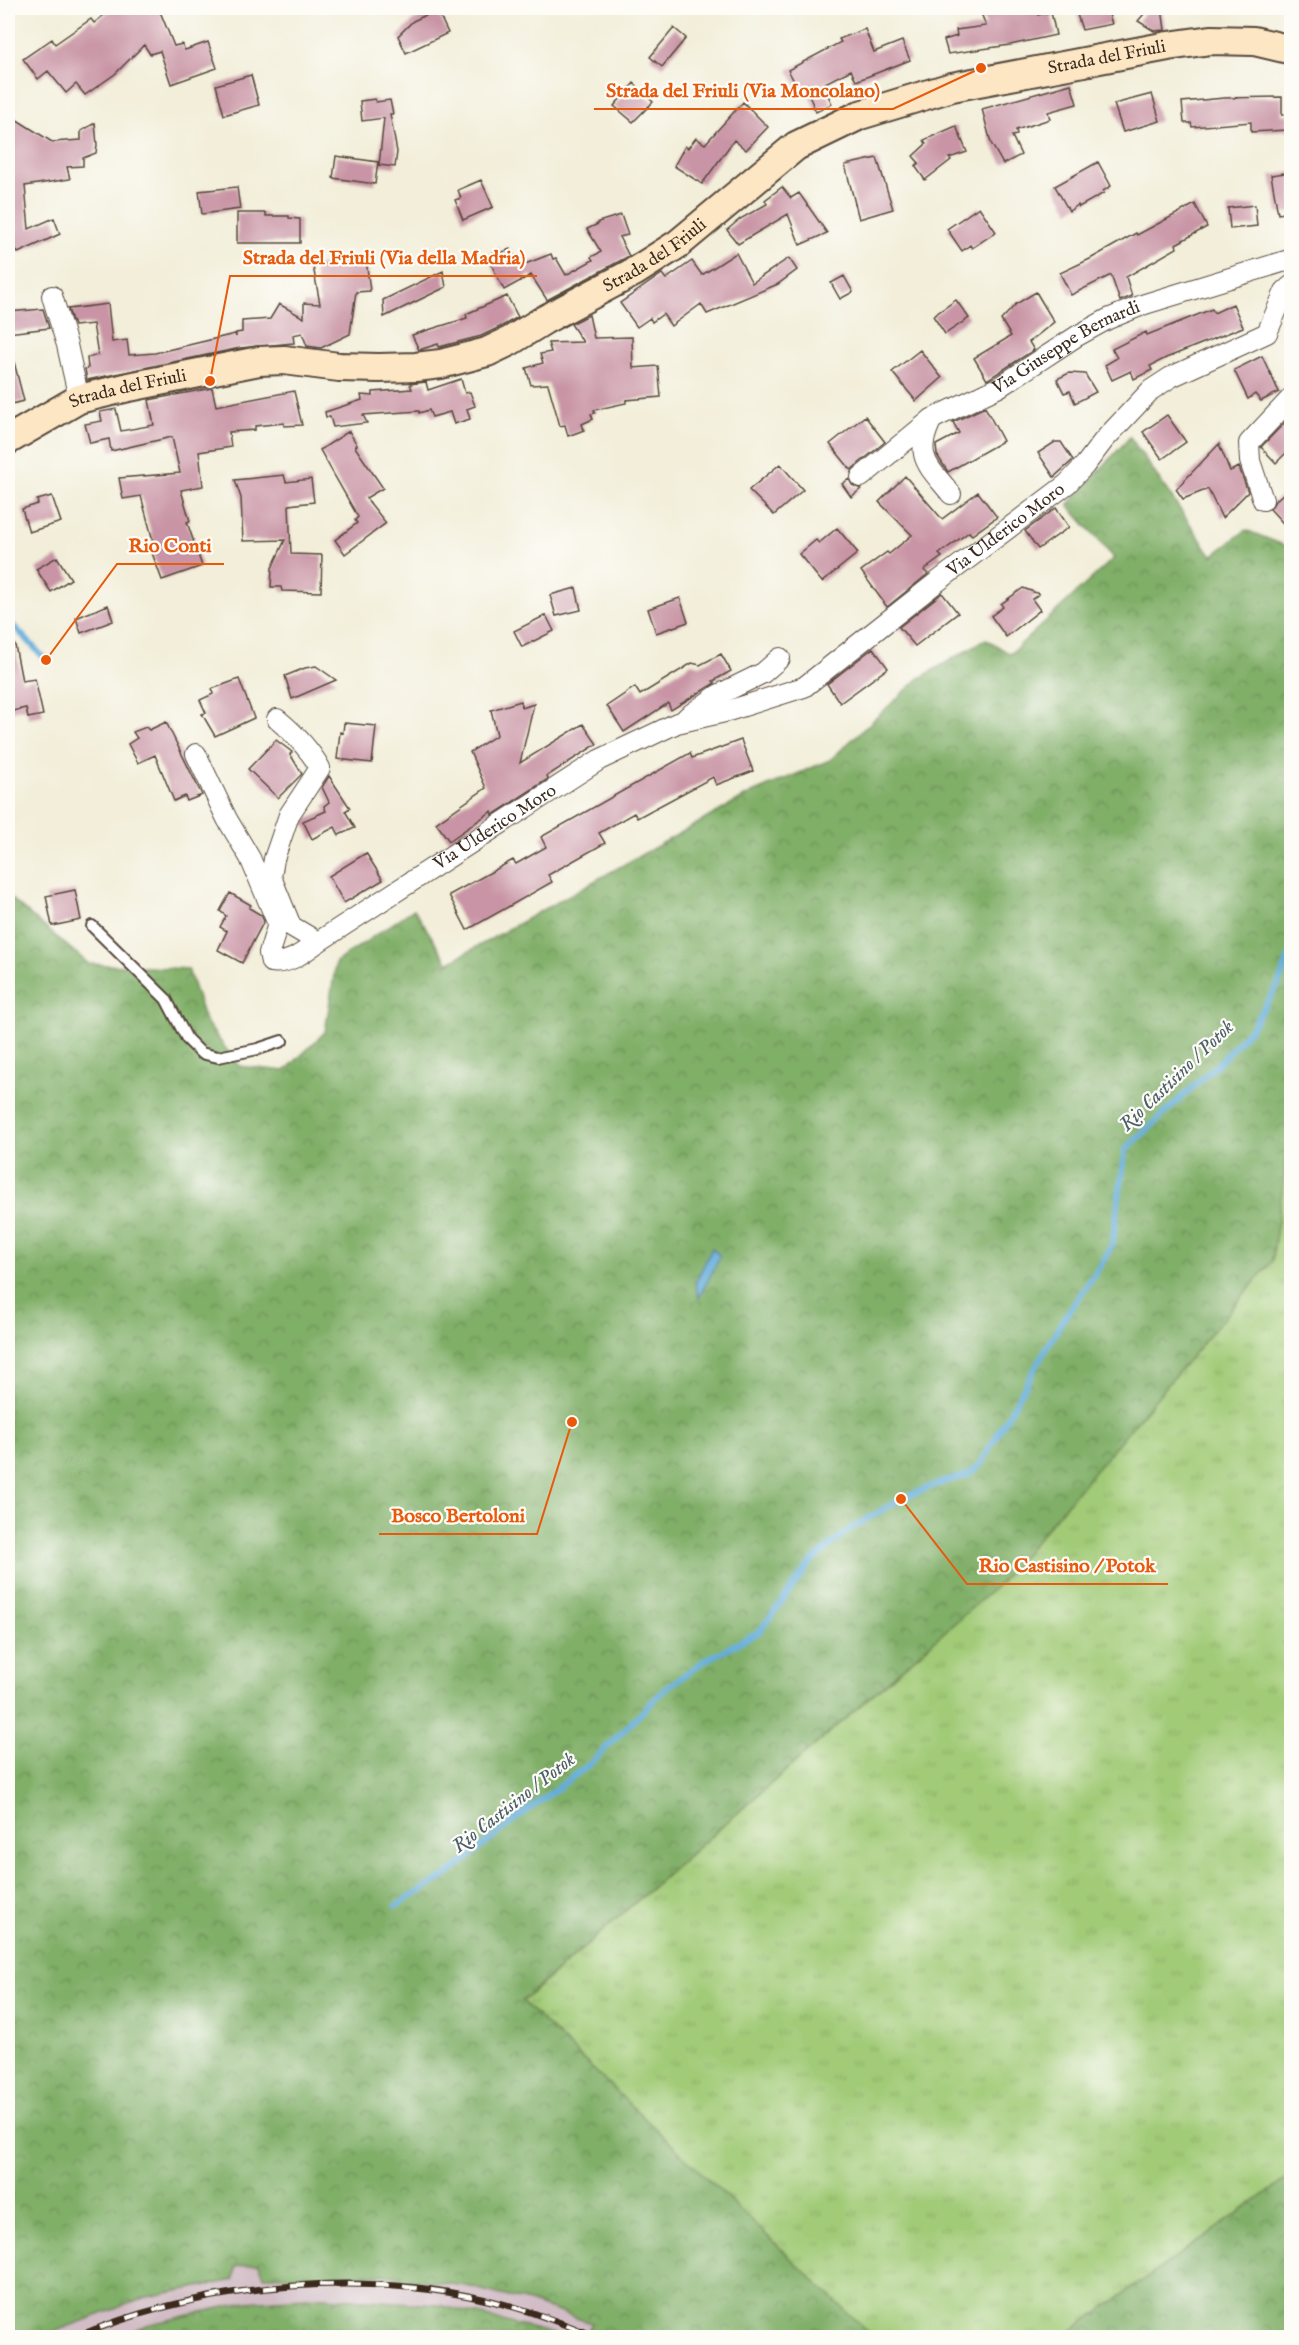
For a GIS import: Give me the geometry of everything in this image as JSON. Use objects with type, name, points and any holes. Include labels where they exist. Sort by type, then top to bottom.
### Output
[{"type":"main road","name":"Strada del Friuli","points":[[8,440],[79,399],[259,362],[284,360],[379,368],[432,365],[465,358],[510,341],[543,320],[634,272],[678,244],[796,146],[860,115],[952,87],[1211,40],[1254,41],[1292,50]]},
{"type":"street","name":"Via Giuseppe Bernardi","points":[[861,477],[932,419],[999,387],[1077,336],[1108,319],[1145,304],[1292,259]]},
{"type":"street","name":"Via Ulderico Moro","points":[[196,754],[223,811],[250,858],[278,924],[269,953],[271,962],[281,964],[301,954],[599,760],[639,739],[677,723],[724,712],[804,687],[937,582],[1068,484],[1104,440],[1151,390],[1171,377],[1267,333],[1285,291],[1292,285]]},
{"type":"street","points":[[52,296],[67,345],[79,399]]},
{"type":"street","points":[[1263,500],[1250,461],[1249,443],[1292,397]]},
{"type":"street","points":[[932,419],[923,438],[923,453],[930,467],[951,495]]},
{"type":"street","name":"Via Ulderico Moro","points":[[677,723],[718,695],[763,673],[780,658]]},
{"type":"street","points":[[277,719],[289,728],[312,753],[320,768],[290,815],[270,877],[291,926],[318,942]]},
{"type":"lane","points":[[92,926],[166,999],[187,1039],[201,1053],[218,1057],[258,1049],[282,1041]]},
{"type":"shaded area","points":[[259,2263],[466,2286],[528,2302],[591,2323],[583,2337],[565,2337],[439,2305],[323,2297],[246,2302],[147,2325],[117,2337],[40,2338],[147,2297],[234,2280],[235,2267]]},
{"type":"green space","points":[[1130,437],[1212,556],[1246,530],[1291,548],[1292,1121],[1272,1261],[1000,1583],[522,2001],[873,2337],[583,2337],[591,2323],[529,2302],[466,2286],[382,2275],[264,2276],[259,2263],[235,2267],[234,2280],[147,2297],[40,2337],[8,2337],[8,896],[89,964],[188,969],[205,1021],[239,1066],[285,1071],[325,1032],[336,962],[414,909],[448,963],[752,793],[830,760],[918,679],[986,639],[1010,654],[1114,558],[1068,505]]},
{"type":"green space","points":[[1291,1121],[1291,2176],[1063,2337],[873,2337],[522,2002],[1000,1583],[1272,1261]]},
{"type":"green space","points":[[1291,2176],[1291,2337],[1063,2337]]},
{"type":"green space","points":[[323,2297],[439,2305],[565,2337],[117,2337],[147,2325],[246,2302]]},
{"type":"water","points":[[712,1248],[720,1256],[699,1298],[695,1283]]},
{"type":"building","points":[[113,8],[155,8],[161,14],[174,46],[182,44],[185,50],[208,42],[217,68],[171,84],[160,51],[150,54],[144,45],[115,74],[85,95],[76,84],[66,93],[48,71],[38,79],[23,59],[52,39],[55,44],[91,19],[94,23]]},
{"type":"building","points":[[979,8],[1036,8],[1038,15],[1051,12],[1056,35],[1010,45],[948,54],[944,40],[957,36],[956,30],[986,26]]},
{"type":"building","points":[[1075,8],[1107,8],[1112,24],[1082,30]]},
{"type":"building","points":[[1149,8],[1162,8],[1165,30],[1154,31],[1138,21]]},
{"type":"building","points":[[437,10],[448,33],[406,53],[398,36],[413,21]]},
{"type":"building","points":[[674,28],[686,38],[662,67],[650,57]]},
{"type":"building","points":[[865,29],[874,52],[902,41],[910,60],[856,81],[851,70],[823,84],[832,104],[816,112],[808,93],[802,96],[788,70],[841,42],[839,39]]},
{"type":"building","points":[[251,75],[259,105],[224,115],[216,85]]},
{"type":"building","points":[[634,83],[653,102],[633,122],[614,106]]},
{"type":"building","points":[[1071,84],[1077,104],[1048,112],[1050,119],[1016,130],[1017,135],[1012,136],[1021,155],[1003,164],[991,143],[982,109]]},
{"type":"building","points":[[1152,94],[1160,121],[1123,132],[1114,104]]},
{"type":"building","points":[[1282,97],[1282,115],[1288,114],[1288,130],[1251,132],[1251,122],[1192,127],[1191,123],[1184,123],[1182,102],[1224,98]]},
{"type":"building","points":[[375,99],[376,102],[390,100],[393,114],[390,114],[397,152],[395,167],[379,165],[384,118],[362,121],[360,101]]},
{"type":"building","points":[[743,102],[768,127],[746,150],[734,140],[702,184],[674,166],[685,146],[688,148],[696,138],[705,144]]},
{"type":"building","points":[[14,118],[52,142],[81,140],[81,131],[95,123],[97,145],[96,153],[83,158],[83,166],[67,167],[70,179],[25,186],[29,229],[54,218],[60,234],[18,253],[8,235],[8,144],[12,145]]},
{"type":"building","points":[[956,126],[967,152],[949,158],[951,160],[925,180],[915,166],[919,163],[913,156],[926,144],[924,140]]},
{"type":"building","points":[[336,156],[378,162],[375,184],[333,178]]},
{"type":"building","points":[[877,158],[893,209],[859,219],[845,165]]},
{"type":"building","points":[[1098,162],[1111,186],[1103,191],[1104,193],[1069,211],[1055,186]]},
{"type":"building","points":[[1292,172],[1292,212],[1278,214],[1271,175]]},
{"type":"building","points":[[481,180],[493,207],[463,220],[455,200],[461,198],[458,190]]},
{"type":"building","points":[[237,187],[240,209],[202,214],[199,191]]},
{"type":"building","points":[[782,187],[791,198],[799,193],[827,233],[800,245],[788,214],[738,244],[727,230],[740,219],[767,204],[765,200]]},
{"type":"building","points":[[1195,204],[1207,227],[1176,244],[1177,248],[1126,277],[1132,296],[1120,301],[1111,275],[1071,295],[1060,273]]},
{"type":"building","points":[[1255,205],[1257,226],[1230,229],[1228,208]]},
{"type":"building","points":[[979,207],[996,232],[972,248],[970,245],[962,251],[947,229]]},
{"type":"building","points":[[237,213],[266,213],[266,216],[289,216],[289,218],[300,219],[300,243],[237,243]]},
{"type":"building","points":[[621,215],[628,235],[619,237],[629,256],[547,300],[531,275],[504,290],[487,256],[499,249],[501,253],[510,249],[520,266],[551,254],[566,275],[593,260],[591,257],[601,252],[587,229],[598,222]]},
{"type":"building","points":[[736,253],[752,283],[789,258],[797,270],[778,284],[707,314],[701,304],[671,326],[663,314],[652,322],[650,318],[637,327],[620,303],[662,274],[666,279],[692,261],[702,275]]},
{"type":"building","points":[[366,259],[370,291],[356,292],[350,334],[321,348],[307,346],[302,333],[293,335],[294,343],[240,348],[87,380],[85,369],[88,368],[87,358],[98,355],[93,324],[74,326],[68,309],[108,304],[112,342],[127,340],[129,355],[155,353],[235,334],[236,337],[236,333],[242,332],[242,321],[270,319],[279,304],[304,318],[304,303],[320,304],[313,266]]},
{"type":"building","points":[[443,271],[446,287],[384,317],[383,300]]},
{"type":"building","points":[[844,276],[853,292],[840,299],[831,283]]},
{"type":"building","points":[[1036,292],[1054,322],[1029,342],[1034,350],[987,380],[974,358],[1011,336],[1001,320],[1016,304]]},
{"type":"building","points":[[507,296],[518,317],[481,336],[419,350],[412,335],[467,318],[466,314]]},
{"type":"building","points":[[956,300],[969,318],[945,334],[933,316]]},
{"type":"building","points":[[1233,304],[1243,327],[1166,358],[1150,366],[1152,370],[1134,379],[1131,371],[1112,380],[1105,365],[1117,358],[1112,349],[1146,332],[1147,335],[1212,309],[1214,313]]},
{"type":"building","points":[[43,309],[49,328],[8,333],[8,312]]},
{"type":"building","points":[[589,315],[594,338],[632,337],[633,368],[658,366],[661,397],[626,400],[626,403],[594,410],[595,413],[591,414],[593,419],[582,424],[584,430],[568,436],[565,425],[560,426],[548,384],[531,385],[526,368],[543,363],[540,354],[551,352],[548,343],[583,342],[571,324]]},
{"type":"building","points":[[920,350],[942,378],[916,401],[892,372]]},
{"type":"building","points":[[1262,356],[1279,392],[1261,401],[1255,394],[1248,399],[1234,370]]},
{"type":"building","points":[[8,358],[13,358],[24,401],[8,405]]},
{"type":"building","points":[[1069,373],[1085,374],[1096,392],[1075,403],[1070,391],[1064,393],[1057,379]]},
{"type":"building","points":[[461,379],[465,393],[470,392],[475,406],[467,409],[470,419],[454,424],[450,412],[432,417],[429,410],[419,413],[419,411],[363,415],[367,423],[333,427],[330,417],[326,417],[325,412],[362,400],[361,395],[373,396],[373,392],[412,389],[410,384],[426,382],[428,390]]},
{"type":"building","points":[[212,388],[216,406],[294,391],[302,425],[284,426],[284,423],[255,426],[255,430],[229,432],[231,447],[199,452],[203,486],[181,490],[190,521],[187,522],[202,566],[162,580],[151,550],[155,548],[141,496],[123,499],[119,478],[180,473],[172,437],[111,451],[109,439],[90,443],[85,424],[102,421],[100,412],[116,409],[121,431],[154,425],[149,400]]},
{"type":"building","points":[[985,407],[1003,441],[948,472],[937,455],[936,445],[959,433],[953,422]]},
{"type":"building","points":[[1167,415],[1186,442],[1162,459],[1143,432]]},
{"type":"building","points":[[1292,415],[1292,447],[1276,463],[1261,447]]},
{"type":"building","points":[[865,416],[885,442],[851,470],[830,444]]},
{"type":"building","points":[[349,431],[357,445],[355,447],[383,488],[366,498],[386,523],[345,554],[335,540],[357,523],[355,520],[358,517],[320,450]]},
{"type":"building","points":[[1055,442],[1061,442],[1073,460],[1054,477],[1038,453]]},
{"type":"building","points":[[1219,444],[1230,471],[1239,467],[1248,492],[1222,518],[1208,489],[1183,499],[1176,489]]},
{"type":"building","points":[[780,464],[803,490],[774,515],[749,490]]},
{"type":"building","points":[[284,475],[286,482],[311,479],[314,502],[289,505],[291,554],[322,555],[321,592],[282,591],[281,587],[271,587],[272,568],[285,540],[243,541],[241,498],[235,480]]},
{"type":"building","points":[[905,476],[942,519],[978,492],[997,517],[972,535],[969,532],[939,554],[942,557],[924,570],[928,574],[887,607],[861,571],[887,552],[889,554],[912,535],[879,502]]},
{"type":"building","points":[[849,479],[852,485],[861,489],[851,497],[842,484]]},
{"type":"building","points":[[1292,486],[1292,533],[1270,509],[1275,501]]},
{"type":"building","points":[[52,496],[61,522],[29,532],[22,509],[38,504],[37,500]]},
{"type":"building","points":[[1056,508],[1069,527],[1038,549],[1025,531]]},
{"type":"building","points":[[837,528],[858,553],[822,582],[799,554],[816,540],[819,543]]},
{"type":"building","points":[[57,557],[71,579],[51,592],[36,569]]},
{"type":"building","points":[[576,588],[581,610],[556,616],[550,595]]},
{"type":"building","points":[[1023,588],[1039,594],[1032,599],[1040,610],[1006,637],[991,616],[1003,607],[1001,604]]},
{"type":"building","points":[[942,593],[958,613],[915,646],[899,627]]},
{"type":"building","points":[[680,598],[688,622],[656,633],[648,609]]},
{"type":"building","points":[[108,605],[113,621],[81,633],[76,618]]},
{"type":"building","points":[[546,615],[554,631],[522,647],[514,631]]},
{"type":"building","points":[[15,645],[22,681],[35,679],[43,715],[28,718],[26,708],[8,712],[8,646]]},
{"type":"building","points":[[873,648],[888,668],[840,703],[827,684]]},
{"type":"building","points":[[721,654],[731,671],[671,710],[668,703],[624,732],[607,706],[635,687],[640,695],[692,663],[700,665]]},
{"type":"building","points":[[316,666],[336,680],[292,699],[285,676]]},
{"type":"building","points":[[239,679],[254,718],[215,736],[202,714],[206,713],[200,700],[213,694],[212,689]]},
{"type":"building","points":[[521,701],[522,708],[534,704],[520,763],[583,724],[597,744],[547,776],[548,779],[493,815],[492,811],[449,841],[436,823],[486,788],[470,752],[497,735],[491,710]]},
{"type":"building","points":[[166,722],[202,795],[187,801],[185,796],[174,801],[155,755],[138,763],[128,744],[137,738],[133,732],[146,727],[149,730]]},
{"type":"building","points":[[344,723],[376,726],[372,763],[337,759],[340,732],[343,733]]},
{"type":"building","points":[[276,740],[292,752],[290,754],[302,774],[278,798],[248,769]]},
{"type":"building","points":[[741,740],[753,771],[716,785],[713,777],[637,818],[634,813],[599,833],[605,843],[548,875],[552,882],[467,930],[449,895],[513,860],[516,864],[546,847],[541,837],[690,753],[692,758]]},
{"type":"building","points":[[329,776],[350,808],[345,811],[355,828],[339,835],[335,827],[312,839],[303,821],[326,811],[324,806],[329,802],[322,787]]},
{"type":"building","points":[[366,853],[383,880],[344,903],[329,876]]},
{"type":"building","points":[[75,890],[81,920],[52,926],[46,896]]},
{"type":"building","points":[[230,893],[251,905],[249,908],[261,915],[264,921],[242,963],[218,950],[227,931],[220,927],[226,916],[220,911]]},
{"type":"waterway","points":[[8,620],[46,660]]},
{"type":"waterway","name":"Rio Castisino / Potok","points":[[396,1906],[449,1874],[512,1822],[590,1764],[665,1689],[704,1661],[759,1632],[812,1561],[850,1529],[901,1499],[937,1484],[968,1475],[980,1465],[1062,1321],[1112,1245],[1126,1149],[1222,1060],[1251,1028],[1278,985],[1292,950]]},
{"type":"railway","points":[[74,2338],[179,2303],[291,2286],[348,2284],[405,2287],[460,2295],[514,2307],[587,2333]]},
{"type":"place","name":"Strada del Friuli (Via Moncolano)","points":[[981,68]]},
{"type":"place","name":"Strada del Friuli (Via della Madria)","points":[[210,381]]},
{"type":"place","name":"Rio Conti","points":[[46,660]]},
{"type":"place","name":"Bosco Bertoloni","points":[[572,1422]]},
{"type":"place","name":"Rio Castisino / Potok","points":[[901,1499]]}]
